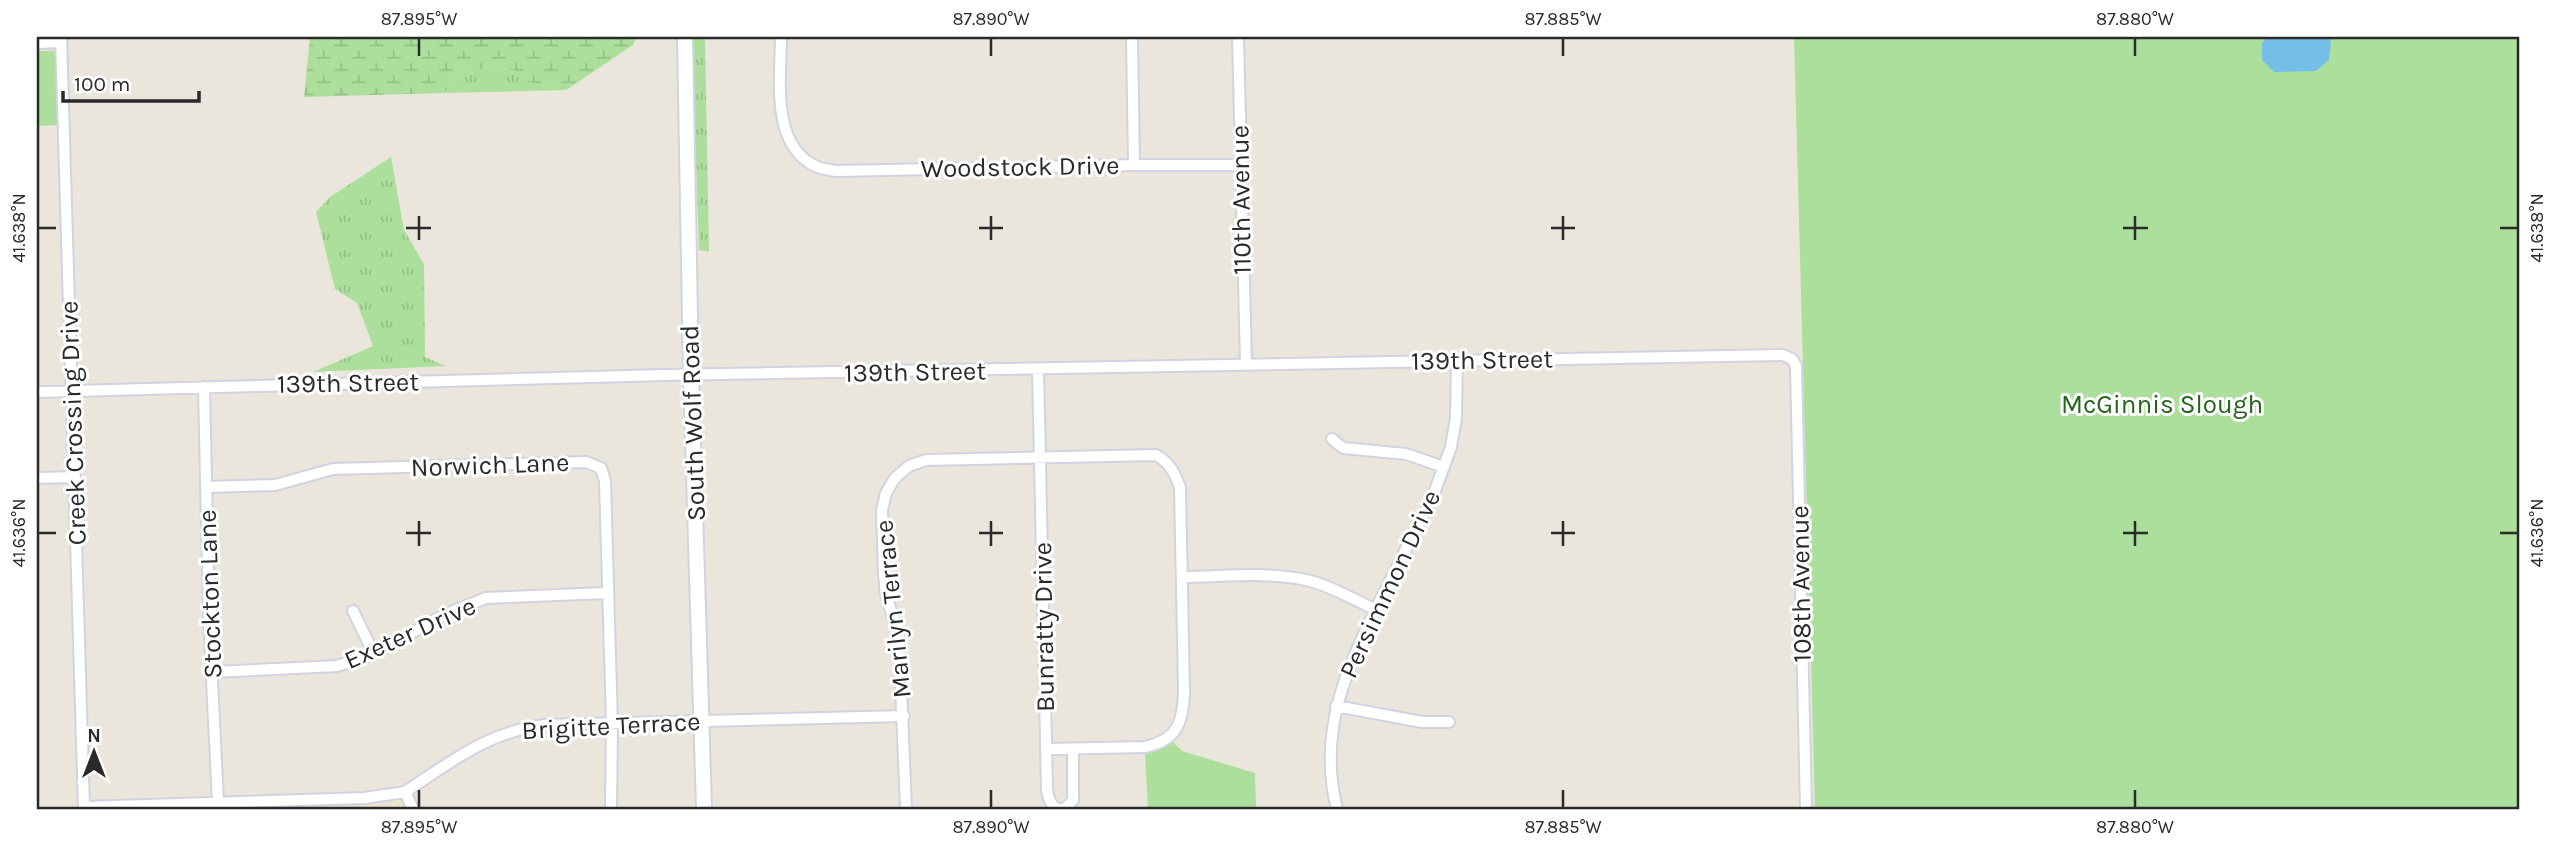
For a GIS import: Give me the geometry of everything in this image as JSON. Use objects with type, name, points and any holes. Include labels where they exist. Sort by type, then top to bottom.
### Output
[{"type":"main road","name":"South Wolf Road","points":[[685,37],[691,375],[704,809]]},
{"type":"street","name":"Woodstock Drive","points":[[781,37],[782,108],[785,128],[803,157],[816,167],[836,171],[1240,165]]},
{"type":"street","points":[[1132,37],[1135,165]]},
{"type":"street","name":"110th Avenue","points":[[1238,37],[1246,364]]},
{"type":"street","points":[[37,43],[61,39]]},
{"type":"street","name":"Creek Crossing Drive","points":[[61,39],[84,808]]},
{"type":"street","name":"139th Street","points":[[37,392],[691,375],[1457,360],[1774,355],[1792,359]]},
{"type":"street","name":"108th Avenue","points":[[1792,359],[1796,366],[1806,809]]},
{"type":"street","name":"Persimmon Drive","points":[[1337,809],[1331,762],[1332,730],[1342,683],[1444,467],[1456,418],[1457,360]]},
{"type":"street","name":"Bunratty Drive","points":[[1038,369],[1046,749],[1049,800],[1053,807],[1060,809],[1073,800],[1073,749]]},
{"type":"street","name":"Stockton Lane","points":[[204,387],[218,802]]},
{"type":"street","points":[[1332,439],[1343,448],[1406,454],[1444,467]]},
{"type":"street","name":"Marilyn Terrace","points":[[906,809],[899,638],[886,594],[884,573],[882,510],[886,494],[903,470],[926,460],[1156,455],[1167,462],[1180,487],[1184,711],[1172,735],[1160,744],[1145,747],[1046,749]]},
{"type":"street","name":"Norwich Lane","points":[[207,487],[275,485],[333,469],[586,462],[601,468],[605,481],[612,724],[611,809]]},
{"type":"street","points":[[37,478],[75,477]]},
{"type":"street","points":[[1182,577],[1275,575],[1307,580],[1336,590],[1376,610]]},
{"type":"street","name":"Exeter Drive","points":[[212,671],[337,666],[374,654],[446,614],[486,598],[607,593]]},
{"type":"street","points":[[353,611],[374,654]]},
{"type":"street","points":[[1336,706],[1410,720],[1449,722]]},
{"type":"street","name":"Brigitte Terrace","points":[[84,808],[364,799],[405,792],[481,743],[517,728],[544,725],[904,716]]},
{"type":"street","points":[[405,792],[412,809]]},
{"type":"shaded area","points":[[404,795],[411,809],[85,809]]},
{"type":"green space","points":[[310,37],[636,37],[633,45],[566,90],[528,82],[513,70],[491,68],[460,71],[444,93],[304,97]]},
{"type":"green space","points":[[692,37],[705,37],[709,252],[699,250]]},
{"type":"green space","name":"McGinnis Slough","points":[[1794,37],[2519,37],[2519,809],[1815,809]]},
{"type":"green space","points":[[37,51],[55,51],[58,125],[37,126]]},
{"type":"green space","points":[[491,68],[513,70],[528,82],[566,90],[444,93],[460,71]]},
{"type":"green space","points":[[391,157],[404,230],[424,264],[425,357],[446,366],[313,372],[373,346],[357,303],[335,289],[316,212],[330,197]]},
{"type":"green space","points":[[1173,742],[1182,751],[1255,773],[1256,809],[1148,809],[1145,753],[1161,749]]},
{"type":"water","points":[[2268,37],[2328,37],[2331,41],[2329,60],[2316,71],[2274,72],[2262,60],[2262,43]]}]
